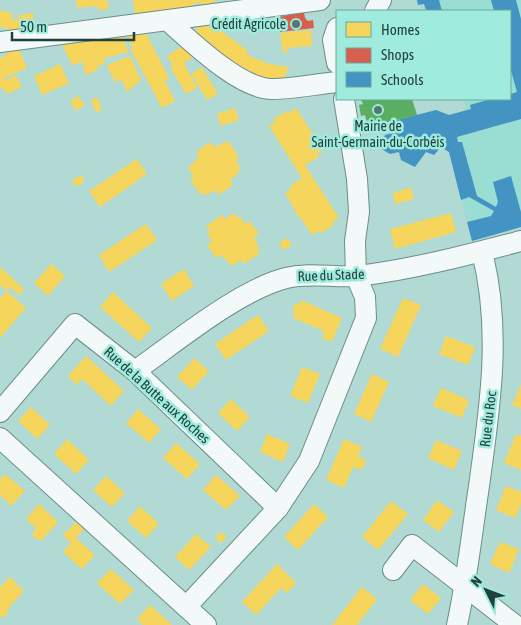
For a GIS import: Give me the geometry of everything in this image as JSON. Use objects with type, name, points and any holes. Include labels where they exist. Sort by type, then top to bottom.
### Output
[{"type":"street","points":[[0,42],[320,0],[328,13],[336,19]]},
{"type":"street","points":[[168,21],[214,62],[240,79],[270,89],[336,82]]},
{"type":"street","points":[[336,31],[333,40],[336,57]]},
{"type":"street","points":[[186,607],[278,508],[309,461],[366,318],[365,297],[356,276],[355,241],[359,212],[357,179],[344,100]]},
{"type":"street","name":"Rue du Stade","points":[[135,371],[231,304],[266,285],[287,278],[306,275],[356,276],[429,265],[521,241]]},
{"type":"street","name":"Rue du Roc","points":[[457,625],[466,586],[491,398],[494,342],[487,269],[482,252]]},
{"type":"street","name":"Rue de la Butte aux Roches","points":[[0,412],[75,324],[135,371],[278,508]]},
{"type":"street","points":[[0,438],[206,625]]},
{"type":"street","points":[[393,570],[412,545],[515,625]]},
{"type":"shaded area","points":[[417,0],[521,0],[521,227],[472,241],[449,152],[441,147],[434,155],[426,152],[415,167],[401,160],[399,152],[390,154],[378,147],[385,135],[396,132],[393,121],[436,110],[449,115],[466,110],[464,100],[511,100],[511,10],[426,10],[424,4],[418,5]]},
{"type":"building: Homes","points":[[76,0],[107,0],[109,9],[98,10],[97,6],[77,8]]},
{"type":"building: Homes","points":[[133,0],[215,0],[216,2],[201,5],[199,2],[189,7],[135,14]]},
{"type":"building: Homes","points":[[0,10],[13,14],[12,20],[19,19],[19,15],[33,13],[34,28],[12,30],[0,27]]},
{"type":"building: Homes","points":[[211,23],[248,51],[247,55],[270,64],[289,67],[283,81],[271,81],[238,67],[194,34],[200,24]]},
{"type":"building: Homes","points":[[311,30],[312,46],[287,48],[288,52],[283,53],[280,33]]},
{"type":"building: Homes","points":[[146,33],[169,78],[165,81],[175,101],[162,108],[130,48],[132,47],[128,35]]},
{"type":"building: Homes","points":[[123,36],[128,52],[105,58],[104,64],[96,67],[98,70],[86,75],[82,62],[72,65],[62,44]]},
{"type":"building: Homes","points":[[185,44],[198,54],[184,63],[197,88],[186,94],[170,67],[173,66],[167,56]]},
{"type":"building: Homes","points":[[19,49],[27,68],[4,78],[5,80],[16,75],[22,87],[7,94],[3,88],[0,89],[0,58],[7,55],[5,51]]},
{"type":"building: Homes","points":[[130,56],[141,80],[127,92],[122,80],[116,82],[112,77],[107,65]]},
{"type":"building: Homes","points":[[60,64],[69,83],[42,95],[34,76]]},
{"type":"building: Homes","points":[[202,67],[218,94],[207,100],[191,74]]},
{"type":"building: Homes","points":[[78,96],[85,105],[76,111],[70,101]]},
{"type":"building: Homes","points":[[97,97],[102,110],[96,112],[91,100]]},
{"type":"building: Homes","points":[[235,108],[239,120],[221,126],[217,114]]},
{"type":"building: Homes","points":[[296,108],[323,150],[317,154],[319,157],[305,165],[339,218],[333,222],[334,225],[321,233],[319,231],[312,235],[299,218],[285,193],[291,189],[290,186],[302,178],[269,126],[275,122],[273,119]]},
{"type":"building: Homes","points":[[228,141],[239,157],[236,160],[241,169],[236,172],[238,175],[230,180],[233,185],[219,195],[215,190],[207,195],[205,193],[201,195],[190,180],[194,177],[188,168],[199,157],[196,152],[210,142],[214,147]]},
{"type":"building: Homes","points":[[137,159],[147,174],[100,207],[89,191]]},
{"type":"building: Homes","points":[[81,175],[85,181],[76,187],[72,180]]},
{"type":"building: Homes","points":[[411,187],[414,199],[395,204],[393,193]]},
{"type":"building: Homes","points":[[234,213],[237,218],[240,216],[245,224],[250,221],[259,234],[254,238],[259,246],[257,248],[260,253],[244,264],[241,260],[232,266],[221,255],[216,258],[207,245],[212,241],[207,234],[210,231],[206,226],[222,215],[225,219]]},
{"type":"building: Homes","points":[[451,213],[456,232],[395,249],[390,229]]},
{"type":"building: Homes","points":[[146,224],[157,240],[109,272],[99,255]]},
{"type":"building: Homes","points":[[287,238],[292,245],[283,250],[279,243]]},
{"type":"building: Homes","points":[[51,264],[65,276],[48,296],[34,283]]},
{"type":"building: Homes","points":[[0,267],[24,289],[19,295],[10,287],[7,291],[0,285]]},
{"type":"building: Homes","points":[[184,269],[194,286],[172,301],[161,284]]},
{"type":"building: Homes","points":[[7,291],[26,308],[0,338],[0,298]]},
{"type":"building: Homes","points":[[113,292],[152,328],[139,342],[100,307]]},
{"type":"building: Homes","points":[[403,298],[421,305],[398,357],[380,349]]},
{"type":"building: Homes","points":[[301,300],[342,318],[332,342],[322,338],[324,331],[293,318],[295,312],[292,311],[295,303],[299,305]]},
{"type":"building: Homes","points":[[258,315],[269,331],[226,360],[215,344]]},
{"type":"building: Homes","points":[[446,336],[475,347],[468,365],[439,354]]},
{"type":"building: Homes","points":[[86,356],[124,391],[111,406],[82,379],[77,385],[68,376]]},
{"type":"building: Homes","points":[[194,358],[209,371],[192,390],[177,377]]},
{"type":"building: Homes","points":[[302,367],[320,374],[308,403],[290,396]]},
{"type":"building: Homes","points":[[372,374],[389,382],[371,422],[354,414]]},
{"type":"building: Homes","points":[[521,384],[521,409],[512,405]]},
{"type":"building: Homes","points":[[441,388],[469,400],[462,418],[433,406]]},
{"type":"building: Homes","points":[[231,399],[250,417],[237,431],[218,413]]},
{"type":"building: Homes","points":[[31,407],[50,425],[37,439],[18,421]]},
{"type":"building: Homes","points":[[138,409],[161,429],[149,443],[126,423]]},
{"type":"building: Homes","points":[[267,434],[290,444],[283,462],[260,452]]},
{"type":"building: Homes","points":[[516,434],[521,436],[521,470],[504,463]]},
{"type":"building: Homes","points":[[67,439],[89,460],[76,474],[54,454]]},
{"type":"building: Homes","points":[[344,439],[362,447],[358,456],[366,460],[362,470],[353,467],[344,488],[326,480]]},
{"type":"building: Homes","points":[[436,440],[462,451],[454,470],[428,458]]},
{"type":"building: Homes","points":[[176,443],[200,464],[187,479],[163,458]]},
{"type":"building: Homes","points":[[5,474],[25,491],[11,506],[0,495],[0,479]]},
{"type":"building: Homes","points":[[216,475],[240,496],[226,510],[203,490]]},
{"type":"building: Homes","points":[[106,476],[125,493],[112,507],[93,490]]},
{"type":"building: Homes","points":[[506,486],[521,492],[521,504],[515,518],[496,510]]},
{"type":"building: Homes","points":[[437,500],[454,512],[439,532],[423,520]]},
{"type":"building: Homes","points":[[391,501],[408,514],[378,550],[362,537]]},
{"type":"building: Homes","points":[[39,504],[58,522],[41,541],[32,536],[36,528],[26,519]]},
{"type":"building: Homes","points":[[314,504],[328,517],[298,550],[284,537]]},
{"type":"building: Homes","points":[[140,506],[159,524],[146,538],[127,521]]},
{"type":"building: Homes","points":[[76,522],[84,529],[76,538],[95,555],[82,569],[63,552],[71,543],[63,535]]},
{"type":"building: Homes","points":[[221,532],[227,537],[221,543],[215,538]]},
{"type":"building: Homes","points":[[196,534],[211,547],[189,570],[175,557]]},
{"type":"building: Homes","points":[[500,542],[519,549],[509,573],[490,564]]},
{"type":"building: Homes","points":[[277,564],[296,583],[287,593],[281,588],[256,615],[242,602]]},
{"type":"building: Homes","points":[[111,569],[134,590],[120,604],[97,583]]},
{"type":"building: Homes","points":[[10,577],[24,591],[7,610],[9,611],[3,618],[0,616],[0,587]]},
{"type":"building: Homes","points":[[423,584],[441,598],[428,614],[410,600]]},
{"type":"building: Homes","points":[[362,587],[377,599],[357,625],[332,625]]},
{"type":"building: Homes","points":[[150,605],[172,625],[143,625],[137,619]]},
{"type":"building: Shops","name":"Crédit Agricole","points":[[304,12],[305,18],[308,21],[313,20],[314,28],[280,32],[279,17]]},
{"type":"building: Schools","points":[[417,0],[439,0],[442,10],[426,10],[424,4],[418,5]]},
{"type":"building: Schools","points":[[491,0],[516,0],[521,19],[521,119],[457,137],[458,142],[462,142],[477,196],[496,207],[498,202],[493,182],[511,176],[521,212],[521,227],[472,241],[467,222],[491,216],[494,211],[469,197],[461,200],[449,152],[441,147],[434,155],[426,152],[415,167],[401,160],[399,152],[390,154],[378,147],[385,135],[396,132],[393,121],[436,110],[449,115],[471,109],[470,105],[488,100],[511,100],[511,94],[517,92],[511,71],[511,10],[494,10]]},
{"type":"building: Public","points":[[361,100],[412,100],[417,115],[368,127],[365,115],[361,116],[359,105],[363,104]]},
{"type":"place","name":"Crédit Agricole","points":[[296,24]]},
{"type":"place","name":"Mairie de Saint-Germain-du-Corbéis","points":[[378,110]]}]
